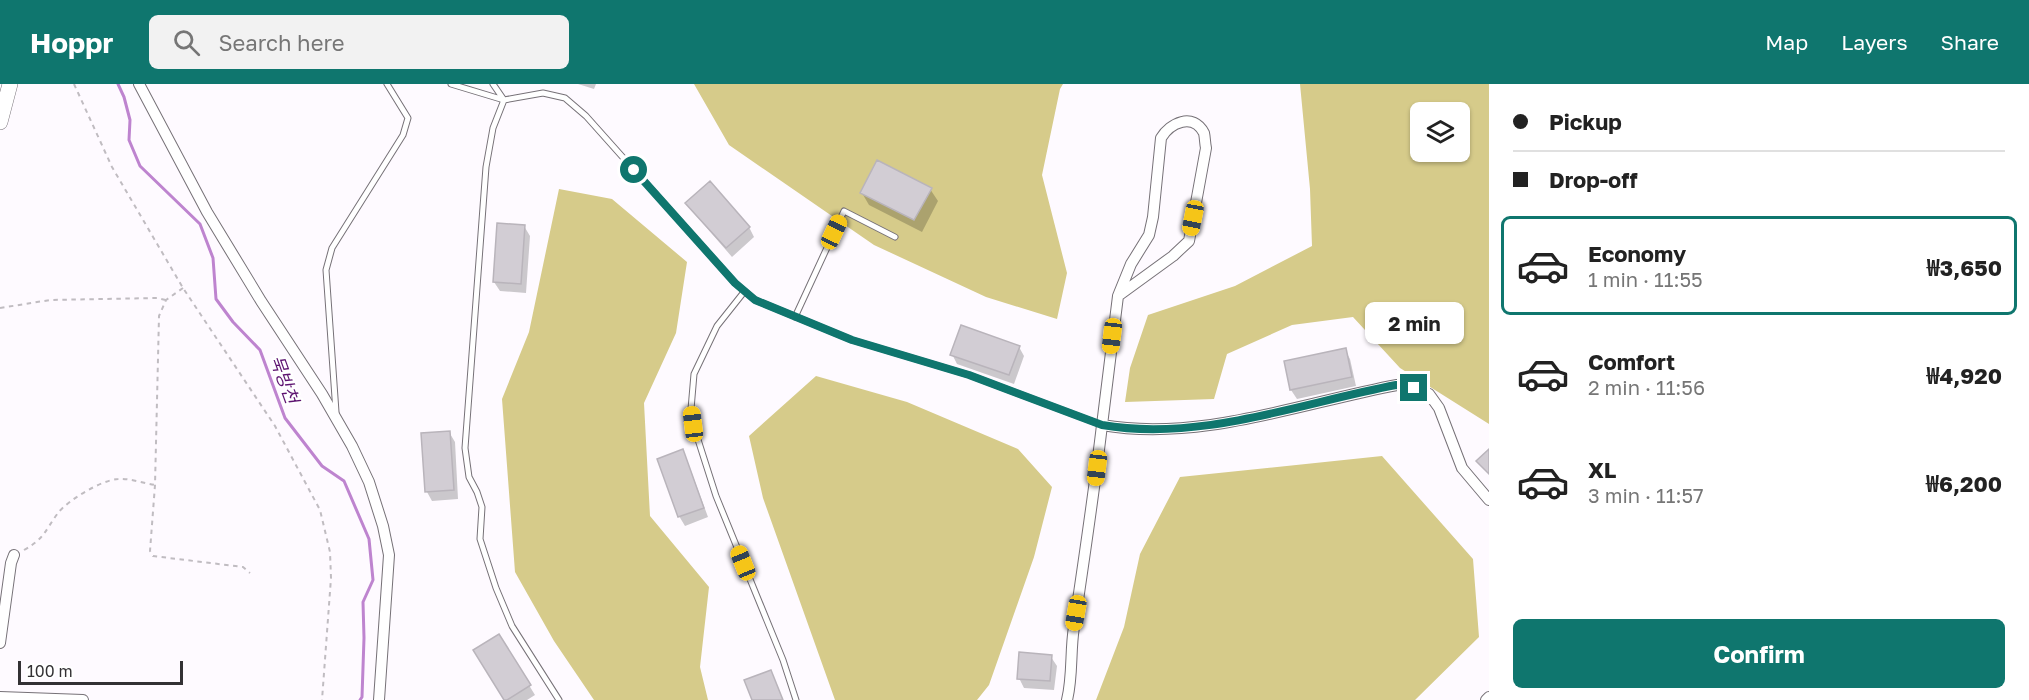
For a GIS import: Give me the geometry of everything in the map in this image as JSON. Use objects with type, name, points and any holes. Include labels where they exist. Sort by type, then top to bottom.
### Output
[{"type":"main road","points":[[0,122],[10,84]]},
{"type":"street","points":[[139,84],[207,212],[336,419],[369,482],[384,526],[389,555],[379,700]]},
{"type":"street","points":[[1067,700],[1070,689],[1073,630],[1082,578],[1118,296],[1131,264],[1149,235],[1161,138],[1168,127],[1181,122],[1194,123],[1204,134],[1206,148],[1189,241],[1173,256],[1118,296]]},
{"type":"street","points":[[1102,425],[1154,430],[1195,428],[1396,385],[1414,388],[1429,394],[1439,408],[1462,468],[1489,500]]},
{"type":"street","points":[[0,643],[14,555]]},
{"type":"street","points":[[0,697],[83,700]]},
{"type":"lane","points":[[336,419],[326,270],[332,248],[403,135],[408,118],[387,84]]},
{"type":"lane","points":[[452,84],[504,100],[543,93],[565,98],[586,116],[744,292],[755,300],[852,340],[990,382],[1102,425]]},
{"type":"lane","points":[[493,84],[504,100]]},
{"type":"lane","points":[[504,100],[493,128],[486,167],[465,448],[469,477],[482,507],[480,539],[496,588],[512,626],[559,700]]},
{"type":"lane","points":[[795,317],[844,211],[896,237]]},
{"type":"lane","points":[[744,292],[717,326],[694,374],[691,402],[693,424],[716,496],[783,660],[796,700]]},
{"type":"path","points":[[74,84],[112,167],[183,288],[275,426],[320,510],[330,552],[331,578],[322,700]]},
{"type":"path","points":[[183,288],[166,300],[159,316],[150,550],[153,556],[243,567],[250,573]]},
{"type":"path","points":[[0,308],[50,300],[157,298],[166,300]]},
{"type":"path","points":[[14,555],[43,538],[59,511],[68,503],[101,483],[117,479],[154,484]]},
{"type":"shaded area","points":[[694,84],[1063,84],[1042,175],[1067,273],[1057,319],[986,297],[874,245],[729,145]]},
{"type":"shaded area","points":[[1300,84],[1489,84],[1489,424],[1400,368],[1353,317],[1292,325],[1227,354],[1214,399],[1125,402],[1130,368],[1148,315],[1235,286],[1312,246],[1310,189]]},
{"type":"shaded area","points":[[559,189],[612,199],[687,262],[676,333],[644,403],[650,516],[709,587],[700,667],[708,700],[594,700],[554,641],[515,572],[502,399],[529,332]]},
{"type":"shaded area","points":[[816,376],[907,402],[1018,449],[1052,487],[1034,557],[989,685],[977,700],[835,700],[763,498],[749,436]]},
{"type":"shaded area","points":[[1382,456],[1473,559],[1479,637],[1415,700],[1096,700],[1124,627],[1140,554],[1180,477]]},
{"type":"building","points":[[877,160],[932,188],[914,220],[860,193]]},
{"type":"building","points":[[710,181],[750,227],[726,248],[685,203]]},
{"type":"building","points":[[497,223],[525,225],[521,284],[493,282]]},
{"type":"building","points":[[961,325],[1020,346],[1009,375],[950,355]]},
{"type":"building","points":[[1346,348],[1352,377],[1290,390],[1284,361]]},
{"type":"building","points":[[450,431],[454,490],[425,492],[421,433]]},
{"type":"building","points":[[683,449],[704,508],[678,517],[657,459]]},
{"type":"building","points":[[1489,449],[1489,474],[1476,461]]},
{"type":"building","points":[[499,634],[531,685],[507,700],[504,700],[473,650]]},
{"type":"building","points":[[1019,652],[1052,655],[1050,681],[1017,679]]},
{"type":"building","points":[[771,670],[783,700],[752,700],[744,680]]},
{"type":"waterway","name":"묵방천","points":[[118,84],[130,120],[129,140],[140,166],[200,224],[213,258],[216,299],[233,322],[260,350],[285,418],[322,466],[344,481],[369,539],[373,580],[363,602],[364,638],[362,697],[360,700]]},
{"type":"route","points":[[634,170],[735,283],[755,300],[852,340],[969,375],[1102,425],[1154,430],[1195,428],[1396,385],[1414,388]]}]
